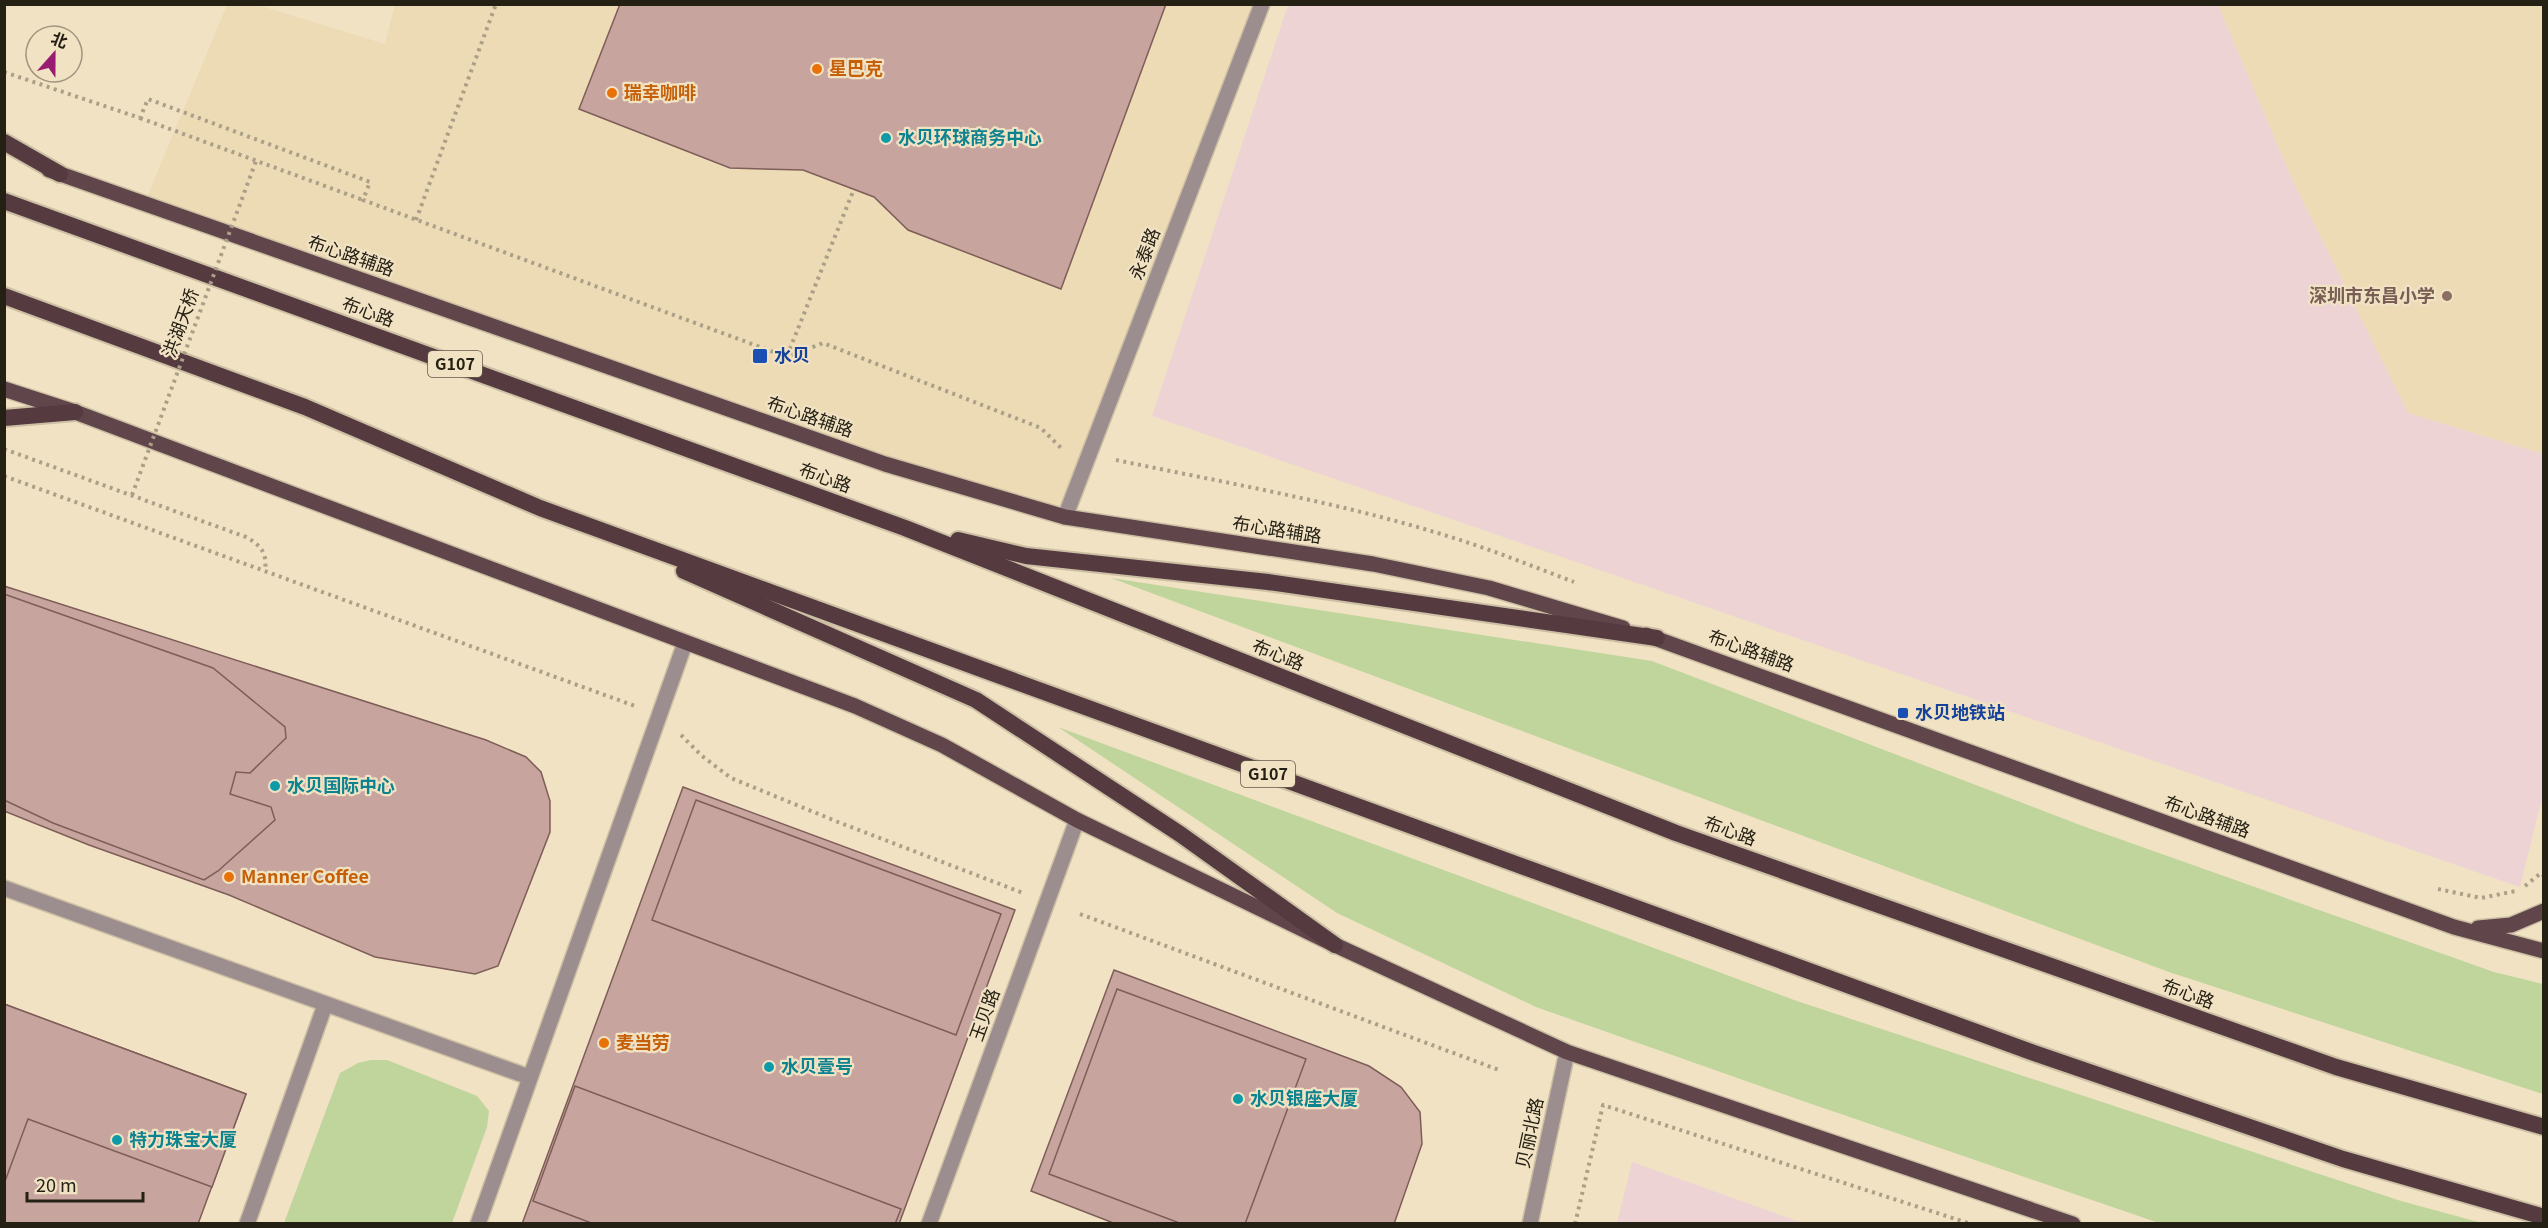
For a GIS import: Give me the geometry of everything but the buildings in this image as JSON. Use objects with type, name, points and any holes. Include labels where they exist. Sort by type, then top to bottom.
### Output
[{"type":"highway","points":[[4,142],[60,174]]},
{"type":"highway","name":"布心路","points":[[4,201],[905,528],[1676,832],[2337,1067],[2544,1127]]},
{"type":"highway","name":"G107","points":[[4,296],[305,407],[540,508],[2034,1053],[2343,1159],[2544,1217]]},
{"type":"highway","points":[[4,418],[75,412]]},
{"type":"highway","points":[[540,508],[976,700],[1180,834],[1335,945]]},
{"type":"highway","points":[[905,528],[1026,555],[1268,582],[1657,638]]},
{"type":"main road","name":"布心路辅路","points":[[4,151],[60,174],[885,464],[1065,517],[1373,564],[1478,585],[1657,638],[2454,927],[2544,951]]},
{"type":"main road","points":[[4,389],[75,412],[855,706],[942,745],[1077,820],[1335,945],[1568,1052],[2073,1224]]},
{"type":"main road","points":[[2454,927],[2490,928],[2511,925],[2544,911]]},
{"type":"street","name":"永泰路","points":[[1065,517],[1262,4]]},
{"type":"street","points":[[478,1224],[686,643]]},
{"type":"street","name":"玉贝路","points":[[934,1222],[1077,820]]},
{"type":"street","points":[[4,888],[529,1077]]},
{"type":"street","points":[[247,1224],[325,1005]]},
{"type":"street","name":"贝丽北路","points":[[1530,1224],[1568,1052]]},
{"type":"path","points":[[416,220],[496,4]]},
{"type":"path","points":[[4,72],[256,160],[787,357],[823,343],[1041,428],[1062,450]]},
{"type":"path","points":[[140,118],[148,99],[370,182],[363,200]]},
{"type":"path","name":"洪湖天桥","points":[[132,495],[256,160]]},
{"type":"path","points":[[787,357],[854,189]]},
{"type":"path","points":[[4,449],[246,537],[264,549],[265,571]]},
{"type":"path","points":[[4,476],[659,715],[702,756],[731,778],[838,822],[1033,896]]},
{"type":"path","points":[[1080,914],[1499,1070]]},
{"type":"path","points":[[1575,1224],[1603,1105],[1971,1224]]},
{"type":"shaded area","points":[[395,4],[1262,5],[1065,517],[144,204],[227,5],[258,5],[385,44]]},
{"type":"shaded area","points":[[1288,5],[2218,5],[2292,179],[2408,413],[2543,454],[2543,794],[2520,887],[1152,416]]},
{"type":"shaded area","name":"深圳市东昌小学","points":[[2218,5],[2543,5],[2543,454],[2408,413],[2292,179]]},
{"type":"shaded area","points":[[1632,1162],[1803,1223],[1617,1223]]},
{"type":"green space","points":[[1111,578],[1652,661],[2080,825],[2494,972],[2543,984],[2543,1094],[2169,972]]},
{"type":"green space","points":[[1058,727],[1794,1000],[2401,1201],[2482,1223],[2159,1223],[1800,1100],[1536,1007],[1337,913]]},
{"type":"green space","points":[[387,1060],[477,1096],[489,1111],[487,1127],[452,1223],[284,1223],[340,1073],[358,1063]]},
{"type":"place","name":"星巴克","points":[[817,69]]},
{"type":"place","name":"瑞幸咖啡","points":[[612,93]]},
{"type":"place","name":"水贝环球商务中心","points":[[886,138]]},
{"type":"place","name":"深圳市东昌小学","points":[[2447,296]]},
{"type":"place","name":"水贝","points":[[760,356]]},
{"type":"place","name":"水贝地铁站","points":[[1903,713]]},
{"type":"place","name":"水贝国际中心","points":[[275,786]]},
{"type":"place","name":"Manner Coffee","points":[[229,877]]},
{"type":"place","name":"麦当劳","points":[[604,1043]]},
{"type":"place","name":"水贝壹号","points":[[769,1067]]},
{"type":"place","name":"水贝银座大厦","points":[[1238,1099]]},
{"type":"place","name":"特力珠宝大厦","points":[[117,1140]]}]
